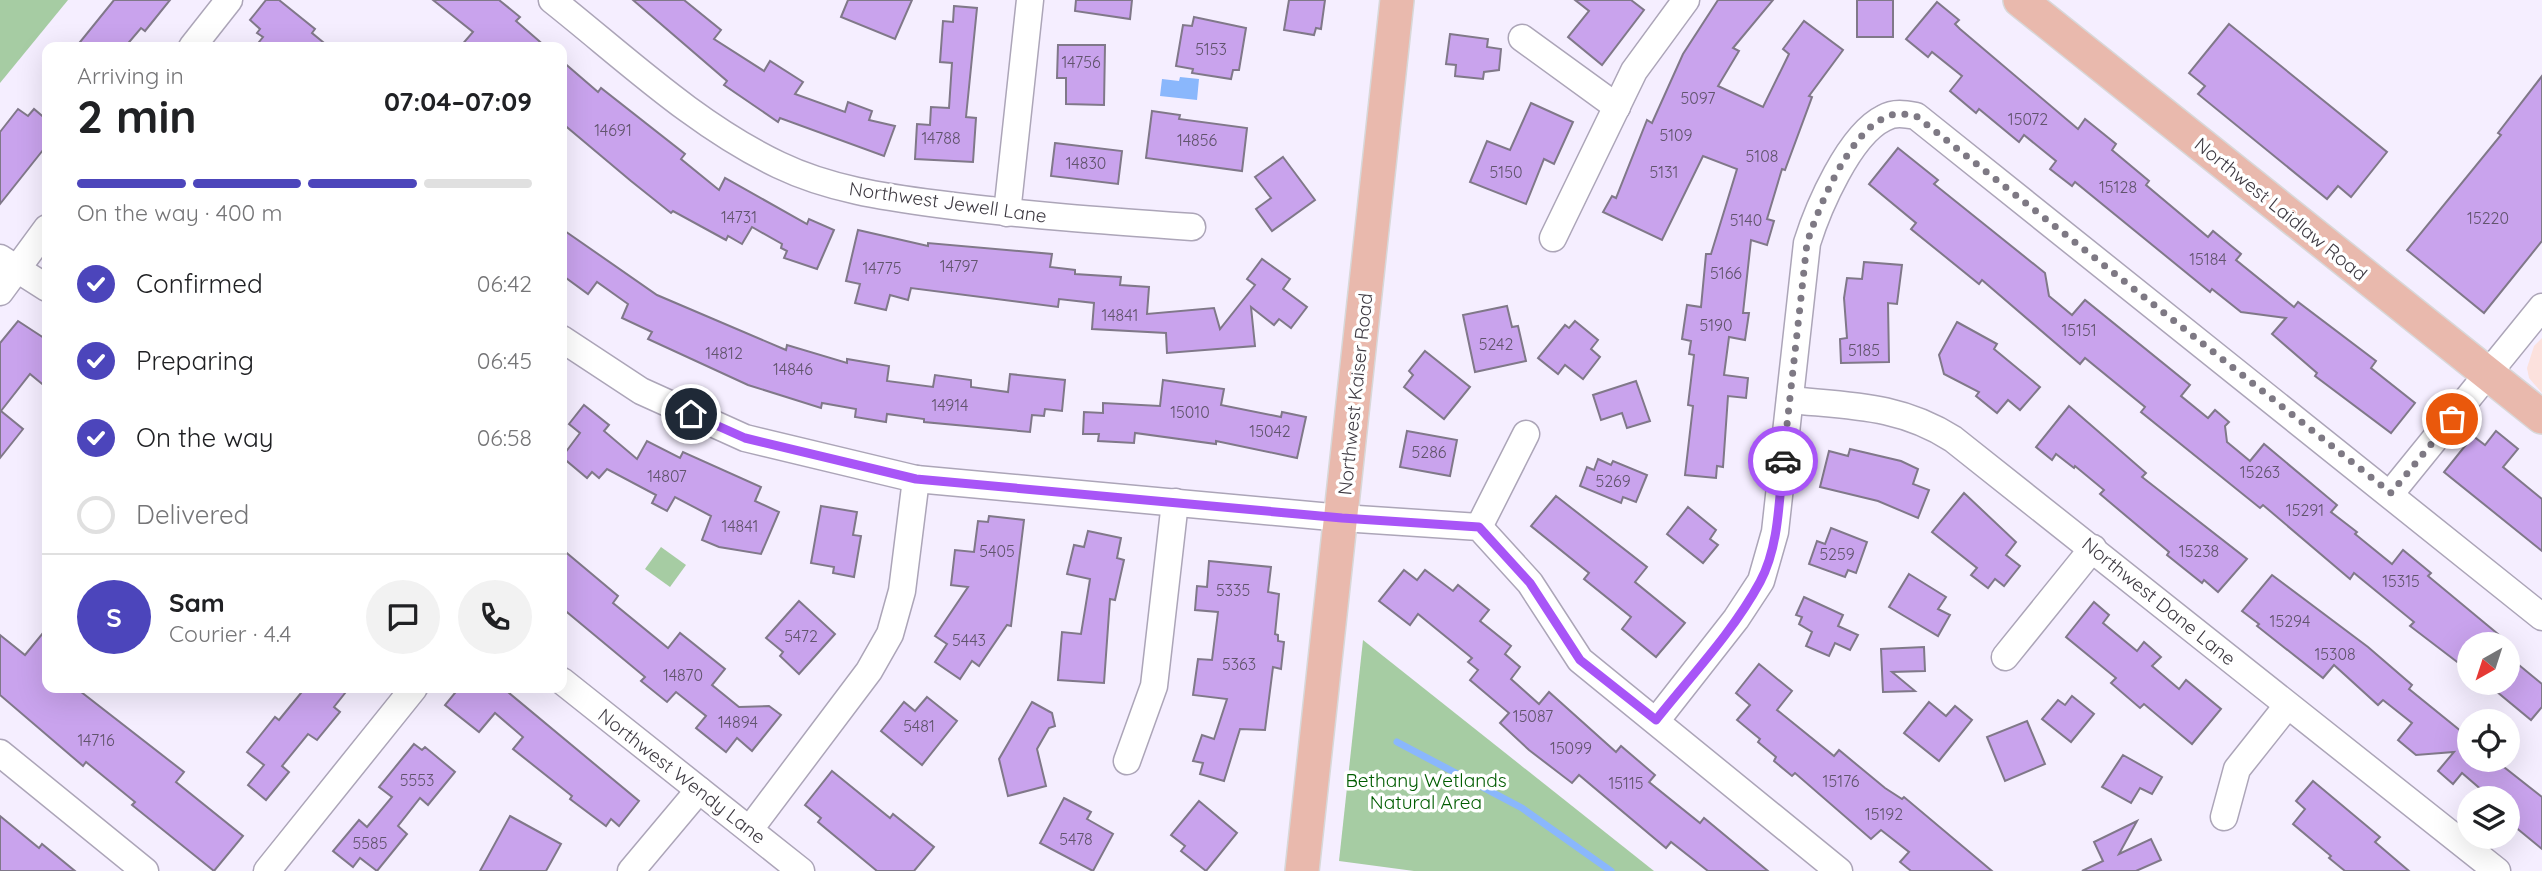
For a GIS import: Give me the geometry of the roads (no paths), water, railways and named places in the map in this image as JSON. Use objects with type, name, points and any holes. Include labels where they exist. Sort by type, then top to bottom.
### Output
[{"type":"main road","name":"Northwest Kaiser Road","points":[[1302,871],[1397,0]]},
{"type":"main road","name":"Northwest Laidlaw Road","points":[[2020,0],[2542,417]]},
{"type":"street","points":[[198,42],[229,0]]},
{"type":"street","name":"Northwest Jewell Lane","points":[[552,0],[711,126],[780,166],[828,184],[879,196],[1007,214],[1192,227]]},
{"type":"street","points":[[1007,214],[1030,0]]},
{"type":"street","points":[[1553,238],[1634,71],[1686,0]]},
{"type":"street","points":[[1522,38],[1616,107]]},
{"type":"street","points":[[1656,720],[1736,619],[1761,581],[1775,532],[1807,243],[1818,210],[1841,166],[1872,126],[1884,117],[1900,113],[1916,116],[2391,493],[2542,617]]},
{"type":"street","points":[[0,292],[8,263],[42,232]]},
{"type":"street","points":[[8,263],[42,285]]},
{"type":"street","points":[[2391,493],[2542,307]]},
{"type":"street","points":[[567,343],[641,391],[745,438],[916,479],[1342,518],[1479,527],[1530,583],[1580,660],[1839,871]]},
{"type":"street","name":"Northwest Dane Lane","points":[[1790,400],[1884,409],[1930,424],[2093,548],[2287,706],[2497,871]]},
{"type":"street","points":[[1479,527],[1526,434]]},
{"type":"street","points":[[750,829],[869,671],[890,634],[902,591],[916,479]]},
{"type":"street","points":[[1127,761],[1154,685],[1175,502]]},
{"type":"street","points":[[2005,657],[2093,548]]},
{"type":"street","name":"Northwest Wendy Lane","points":[[567,685],[802,871]]},
{"type":"street","points":[[267,871],[410,693]]},
{"type":"street","points":[[2224,817],[2237,769],[2287,706]]},
{"type":"street","points":[[0,753],[145,871]]},
{"type":"street","points":[[631,871],[699,790]]},
{"type":"water","points":[[1180,77],[1199,79],[1197,100],[1160,96],[1162,79],[1179,81]]},
{"type":"waterway","points":[[1397,742],[1522,808],[1611,871]]},
{"type":"park label","name":"Bethany Wetlands Natural Area","points":[[1426,791]]}]
